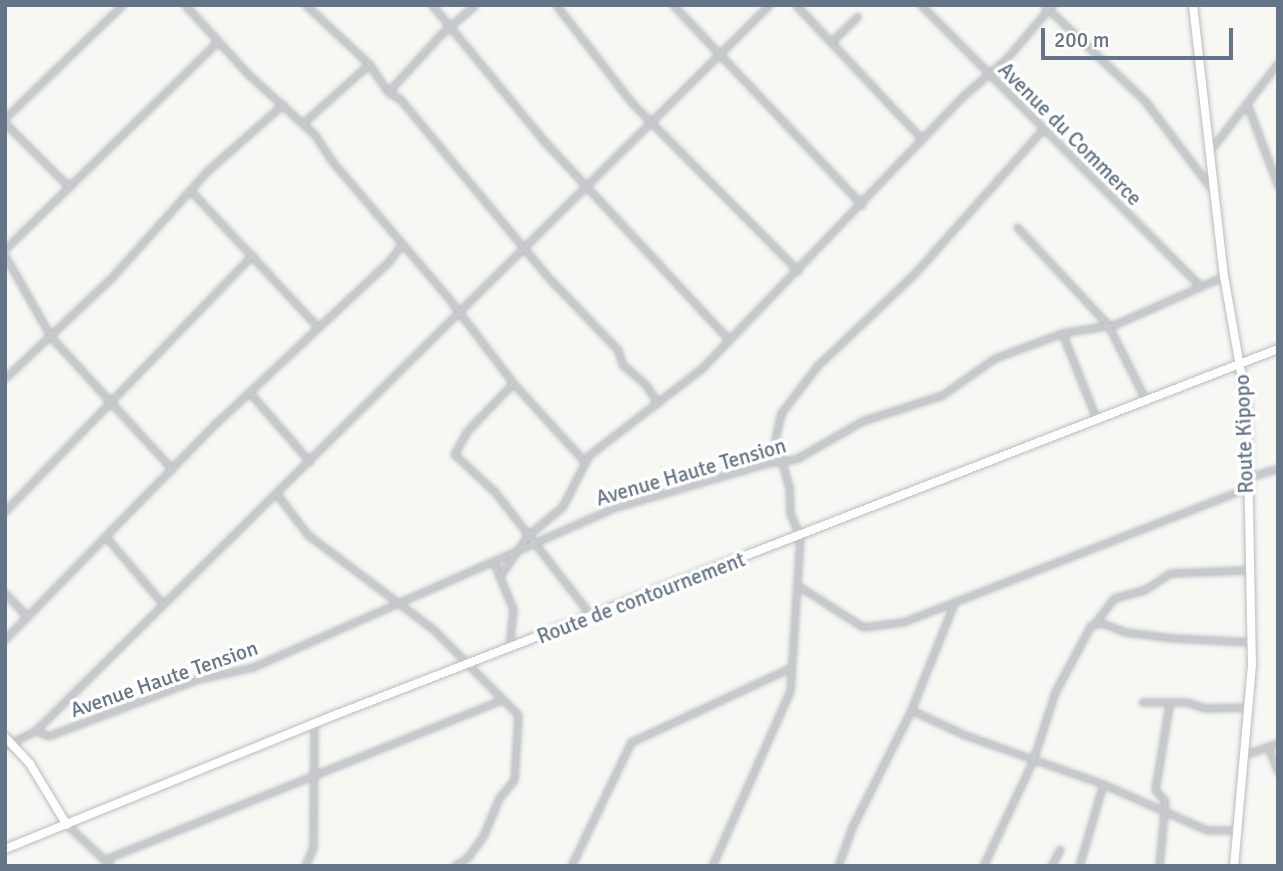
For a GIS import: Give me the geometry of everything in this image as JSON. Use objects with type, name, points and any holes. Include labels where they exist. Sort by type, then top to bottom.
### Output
[{"type":"street","points":[[69,187],[5,121],[122,5]]},
{"type":"street","points":[[185,5],[217,42],[303,123],[513,383],[584,461]]},
{"type":"street","points":[[306,5],[369,64],[388,92],[400,99],[523,247],[618,350],[622,364],[645,384],[658,403]]},
{"type":"street","points":[[432,5],[585,185],[729,340]]},
{"type":"street","points":[[388,92],[450,27],[475,5]]},
{"type":"street","points":[[556,5],[650,122],[798,271]]},
{"type":"street","points":[[673,5],[862,205]]},
{"type":"street","points":[[36,730],[276,493],[310,463],[456,311],[769,5]]},
{"type":"street","points":[[796,5],[922,139]]},
{"type":"street","name":"Avenue du Commerce","points":[[921,5],[1198,284]]},
{"type":"street","name":"Route Kipopo","points":[[1193,5],[1224,276],[1247,406],[1250,706],[1234,866]]},
{"type":"street","points":[[499,577],[528,535],[562,507],[584,461],[658,403],[729,340],[987,73],[1006,60],[1047,7],[1145,101],[1215,193]]},
{"type":"street","points":[[831,42],[858,16]]},
{"type":"street","points":[[5,249],[217,42]]},
{"type":"street","points":[[1210,149],[1278,63]]},
{"type":"street","points":[[303,123],[369,64]]},
{"type":"street","points":[[5,378],[51,337],[191,191],[283,104]]},
{"type":"street","points":[[1247,104],[1278,186]]},
{"type":"street","points":[[712,866],[786,703],[798,616],[800,537],[790,513],[789,487],[780,462],[776,426],[789,399],[817,366],[839,350],[915,273],[1042,129]]},
{"type":"street","points":[[191,191],[317,326]]},
{"type":"street","points":[[1017,227],[1108,325],[1145,399]]},
{"type":"street","points":[[5,639],[172,469],[402,244]]},
{"type":"street","points":[[5,510],[252,254]]},
{"type":"street","points":[[5,256],[51,337],[172,469]]},
{"type":"street","name":"Avenue Haute Tension","points":[[7,742],[36,730],[48,736],[198,679],[253,667],[516,554],[615,507],[803,455],[862,421],[932,400],[987,361],[1062,333],[1108,325],[1198,284],[1224,276]]},
{"type":"street","points":[[1062,333],[1096,418]]},
{"type":"street","name":"Route de contournement","points":[[5,849],[314,724],[1278,349]]},
{"type":"street","points":[[513,383],[467,431],[454,453],[492,488],[592,617]]},
{"type":"street","points":[[250,393],[310,463]]},
{"type":"street","points":[[1246,478],[1278,468]]},
{"type":"street","points":[[797,584],[867,629],[909,620],[1247,488]]},
{"type":"street","points":[[276,493],[308,535],[368,576],[395,604],[434,630],[518,715],[516,771],[483,836],[467,858],[454,866]]},
{"type":"street","points":[[106,537],[163,604]]},
{"type":"street","points":[[494,563],[513,609],[509,649]]},
{"type":"street","points":[[983,866],[1033,760],[1055,692],[1082,636],[1114,598],[1144,590],[1170,573],[1247,570]]},
{"type":"street","points":[[5,593],[27,617]]},
{"type":"street","points":[[838,866],[891,745],[911,710],[954,603]]},
{"type":"street","points":[[1095,623],[1149,636],[1251,642]]},
{"type":"street","points":[[571,866],[631,742],[720,698],[790,668]]},
{"type":"street","points":[[103,860],[501,700]]},
{"type":"street","points":[[1142,702],[1250,706]]},
{"type":"street","points":[[1159,866],[1165,799],[1155,790],[1169,705]]},
{"type":"street","points":[[911,710],[1033,760],[1103,784],[1207,830],[1237,830]]},
{"type":"street","points":[[305,866],[313,847],[316,774],[314,724]]},
{"type":"street","points":[[7,742],[30,764],[67,825],[111,866]]},
{"type":"street","points":[[1247,754],[1278,743]]},
{"type":"street","points":[[1268,747],[1278,772]]},
{"type":"street","points":[[1079,866],[1103,784]]},
{"type":"street","points":[[1051,866],[1059,849]]}]
